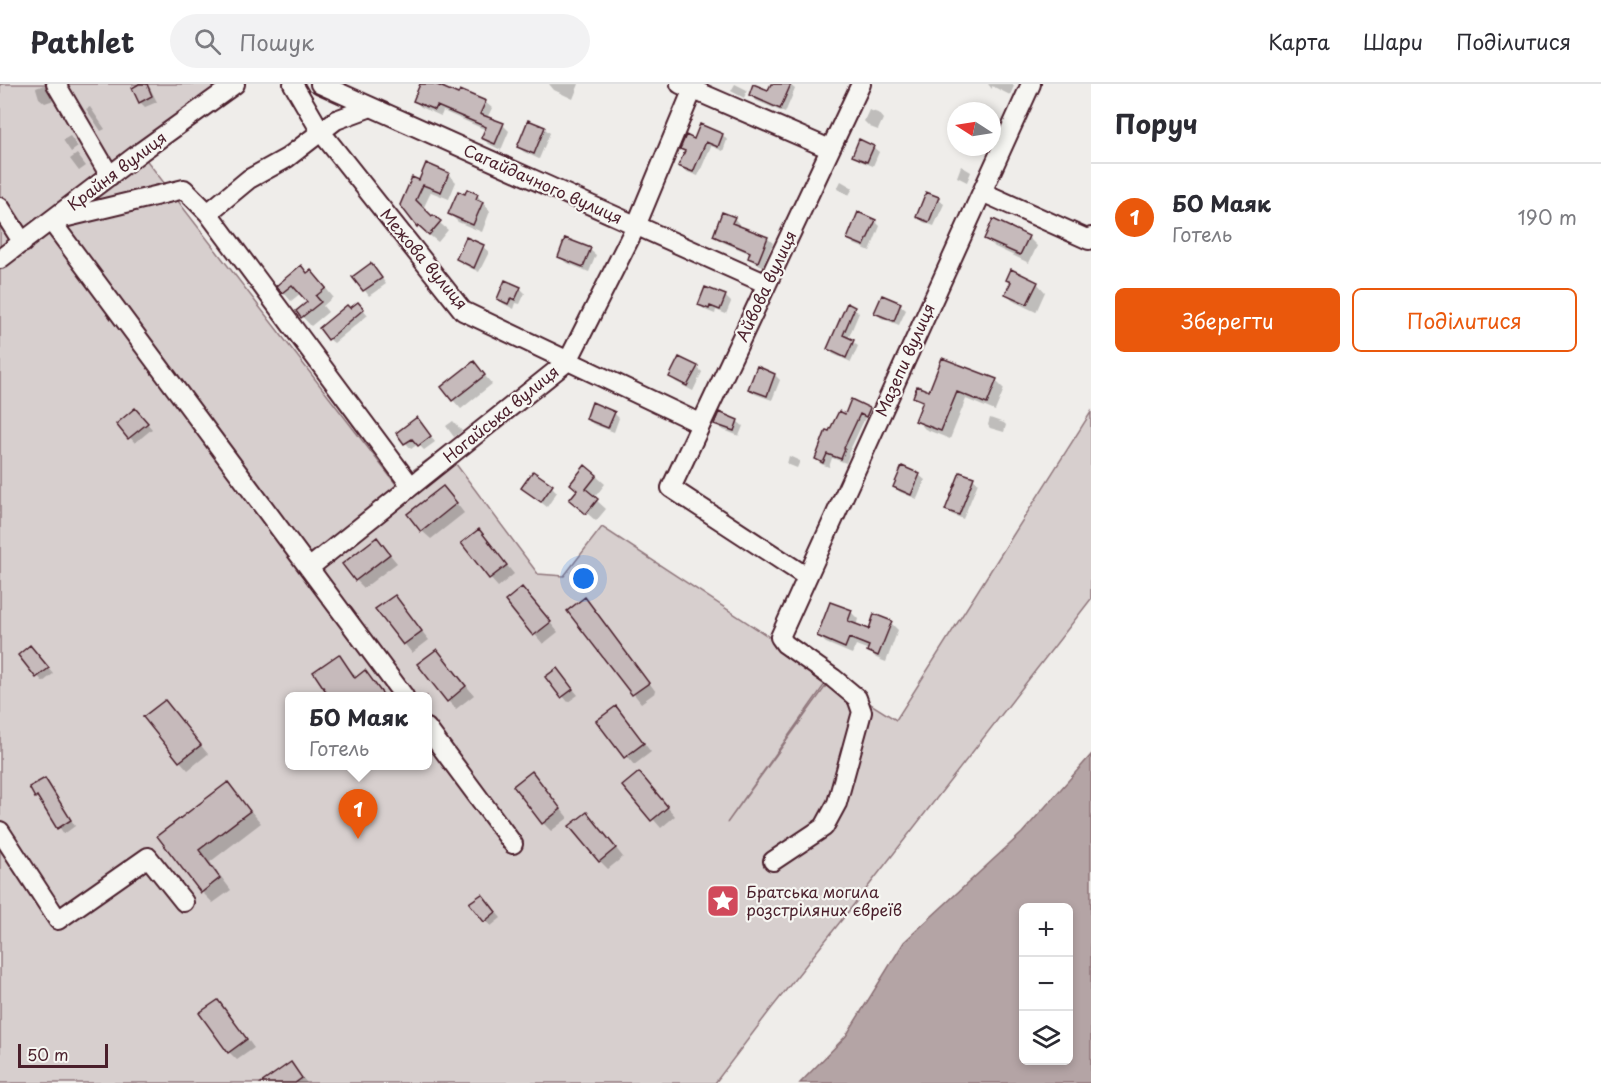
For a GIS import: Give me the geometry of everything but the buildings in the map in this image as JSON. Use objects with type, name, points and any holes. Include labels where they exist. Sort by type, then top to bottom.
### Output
[{"type":"street","points":[[56,84],[110,176]]},
{"type":"street","name":"Крайня вулиця","points":[[0,260],[236,84]]},
{"type":"street","name":"Межова вулиця","points":[[293,84],[321,132],[463,311],[701,424]]},
{"type":"street","name":"Сагайдачного вулиця","points":[[320,84],[767,284]]},
{"type":"street","name":"Айвова вулиця","points":[[807,576],[671,488],[861,84]]},
{"type":"street","name":"Мазепи вулиця","points":[[773,861],[824,827],[837,803],[862,712],[857,698],[785,644],[780,637],[1031,84]]},
{"type":"street","points":[[689,86],[830,149]]},
{"type":"street","name":"Ногайська вулиця","points":[[309,568],[568,361],[636,226],[689,86]]},
{"type":"street","points":[[208,213],[249,179],[287,158],[336,120],[371,107]]},
{"type":"street","points":[[401,692],[51,221],[184,189],[208,213],[411,486]]},
{"type":"street","points":[[982,192],[1090,238]]},
{"type":"street","points":[[0,207],[22,243]]},
{"type":"street","points":[[432,735],[513,844]]},
{"type":"street","points":[[0,831],[58,920],[148,857],[184,902]]},
{"type":"shaded area","points":[[0,84],[235,84],[141,153],[395,483],[444,448],[538,574],[564,576],[602,527],[830,677],[727,823],[831,679],[896,720],[1091,412],[1091,599],[715,1083],[0,1083]]},
{"type":"shaded area","points":[[1091,755],[1091,1083],[800,1083],[846,1036],[904,942],[1022,833]]},
{"type":"place","name":"БО Маяк","points":[[358,839]]},
{"type":"place","name":"Братська могила розстріляних євреїв","points":[[723,901]]}]
